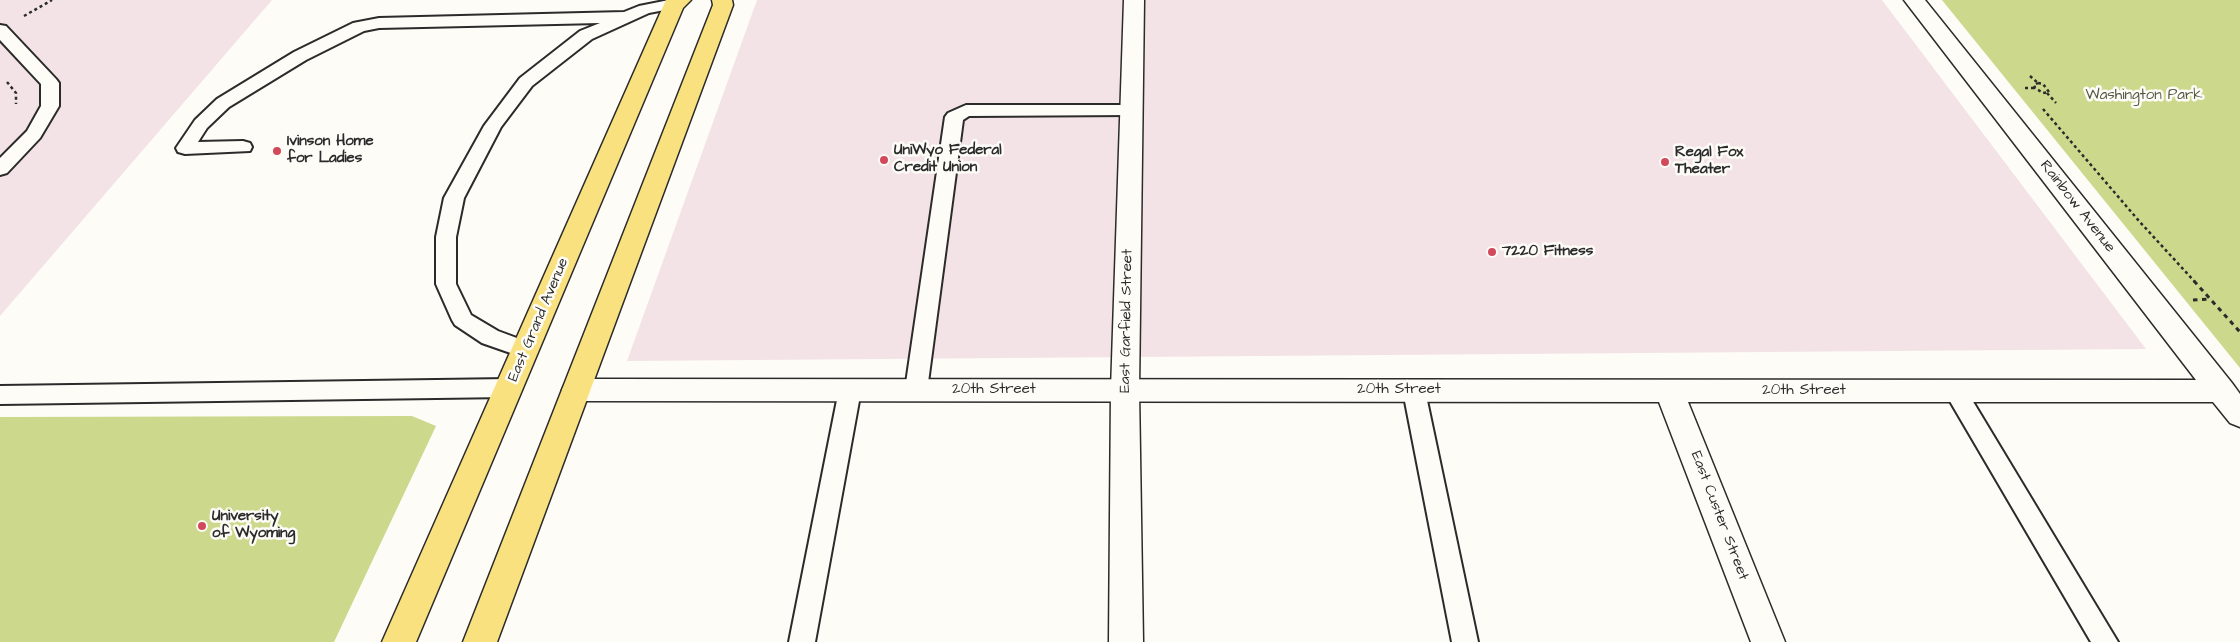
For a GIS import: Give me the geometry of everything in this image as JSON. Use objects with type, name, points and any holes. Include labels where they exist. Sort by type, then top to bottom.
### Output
[{"type":"main road","points":[[480,642],[723,5],[722,0]]},
{"type":"main road","name":"East Grand Avenue","points":[[399,642],[678,2]]},
{"type":"street","name":"East Garfield Street","points":[[1126,642],[1125,390],[1134,0]]},
{"type":"street","name":"Rainbow Avenue","points":[[1914,0],[2240,414]]},
{"type":"street","name":"20th Street","points":[[576,390],[2222,391]]},
{"type":"street","name":"East Custer Street","points":[[1669,391],[1768,642]]},
{"type":"lane","points":[[525,350],[490,336],[463,320],[446,284],[446,237],[454,198],[493,126],[526,82],[586,35],[645,9],[678,2]]},
{"type":"lane","points":[[242,147],[184,148],[201,124],[223,103],[300,56],[359,27],[379,23],[626,17]]},
{"type":"lane","points":[[0,30],[50,83],[50,106],[34,134],[0,169]]},
{"type":"lane","points":[[916,390],[954,117],[966,111],[1132,110]]},
{"type":"lane","points":[[0,395],[509,388]]},
{"type":"lane","points":[[802,642],[850,390]]},
{"type":"lane","points":[[1414,390],[1465,642]]},
{"type":"lane","points":[[1955,391],[2105,642]]},
{"type":"path","points":[[2030,76],[2038,83],[2046,86],[2049,90],[2047,93]]},
{"type":"path","points":[[6,80],[16,94],[16,107]]},
{"type":"path","points":[[2019,81],[2031,96]]},
{"type":"path","points":[[2035,88],[2034,85],[2038,83]]},
{"type":"path","points":[[2025,88],[2035,88],[2047,93],[2056,103]]},
{"type":"path","points":[[2038,103],[2138,221],[2240,332]]},
{"type":"shaded area","points":[[0,0],[272,0],[0,316]]},
{"type":"shaded area","points":[[757,0],[1882,0],[2146,349],[627,361]]},
{"type":"green space","name":"Washington Park","points":[[1942,0],[2240,0],[2240,368]]},
{"type":"green space","name":"University of Wyoming","points":[[412,416],[436,426],[334,642],[0,642],[0,417]]},
{"type":"place","name":"Ivinson Home for Ladies","points":[[277,151]]},
{"type":"place","name":"UniWyo Federal Credit Union","points":[[884,160]]},
{"type":"place","name":"Regal Fox Theater","points":[[1665,162]]},
{"type":"place","name":"7220 Fitness","points":[[1492,252]]},
{"type":"place","name":"University of Wyoming","points":[[202,526]]}]
